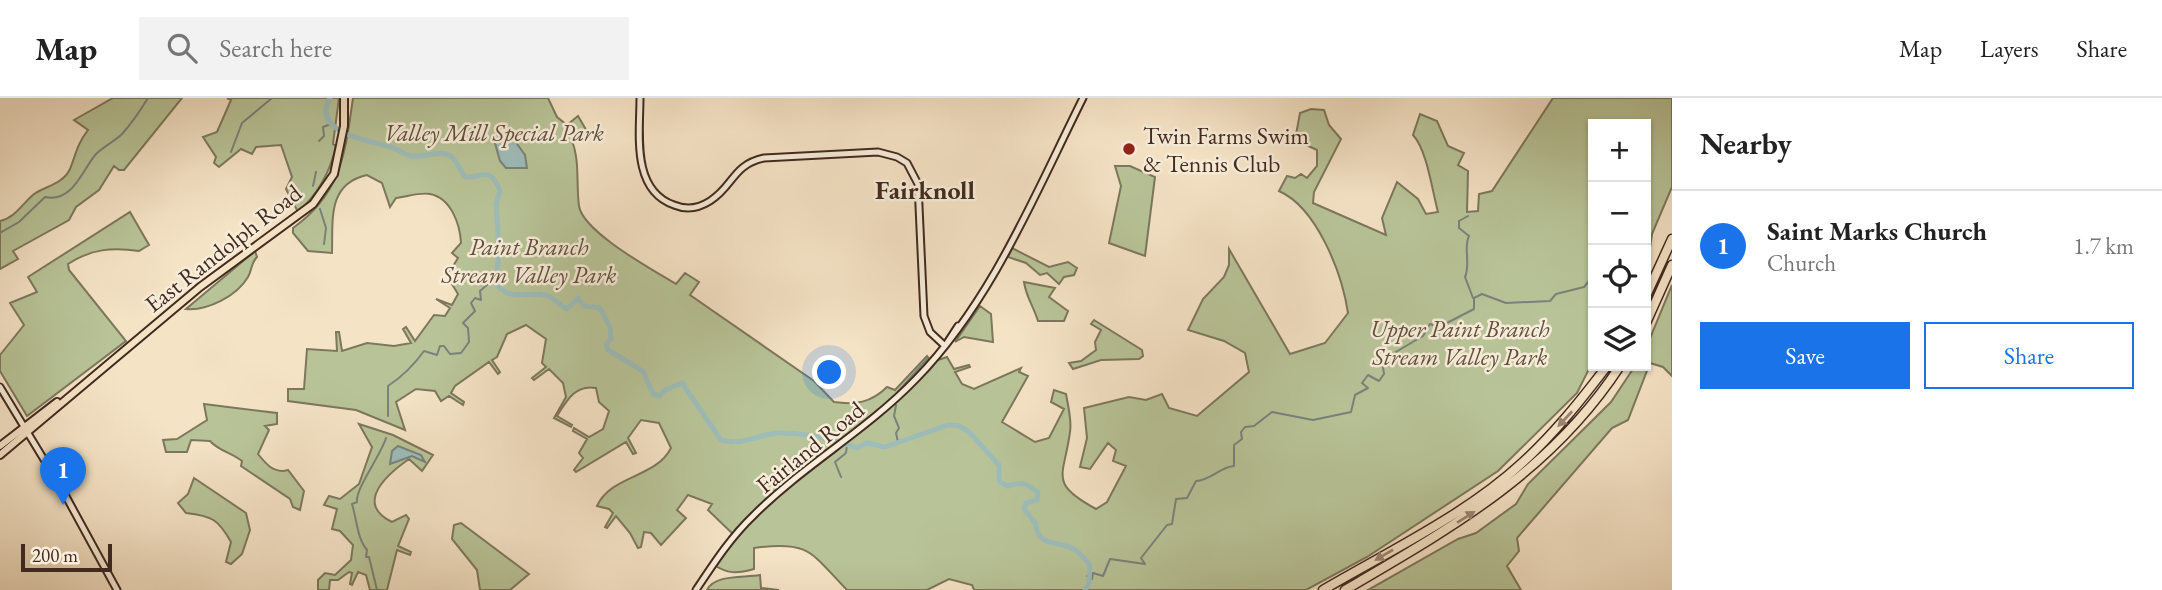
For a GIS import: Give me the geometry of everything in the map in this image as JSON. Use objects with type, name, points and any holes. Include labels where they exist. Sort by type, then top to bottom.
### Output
[{"type":"highway","points":[[1651,285],[1671,242]]},
{"type":"highway","points":[[1651,312],[1672,265]]},
{"type":"highway","points":[[1323,590],[1484,493],[1521,465],[1573,411],[1603,371]]},
{"type":"highway","points":[[1345,590],[1490,502],[1523,476],[1581,418],[1616,371]]},
{"type":"main road","name":"East Randolph Road","points":[[0,446],[80,388],[210,279],[313,204],[334,174],[347,98]]},
{"type":"main road","points":[[640,98],[643,172],[655,192],[676,206],[692,208],[709,202],[736,171],[746,163],[764,158],[878,152],[902,160],[918,184],[923,316],[930,332],[945,346]]},
{"type":"main road","name":"Fairland Road","points":[[698,590],[727,543],[756,513],[901,394],[945,346],[963,322],[1005,252],[1083,98]]},
{"type":"main road","points":[[0,387],[117,590]]},
{"type":"main road","name":"East Randolph Road","points":[[0,455],[26,428]]},
{"type":"green space","points":[[113,98],[182,98],[124,170],[114,166],[99,190],[76,207],[69,220],[13,251],[18,259],[0,269],[0,221],[14,214],[34,194],[67,174],[88,130],[74,120]]},
{"type":"green space","points":[[227,98],[339,98],[333,144],[336,146],[330,165],[312,198],[298,212],[286,189],[292,177],[281,145],[256,147],[252,154],[241,149],[219,167],[214,163],[216,157],[203,137],[217,132],[231,100]]},
{"type":"green space","name":"Upper Paint Branch Stream Valley Park","points":[[353,98],[548,98],[557,117],[567,125],[578,116],[588,133],[572,141],[577,165],[579,206],[583,216],[605,238],[676,284],[685,273],[699,282],[690,295],[814,381],[834,402],[862,402],[875,397],[887,387],[895,390],[927,356],[932,362],[947,357],[954,369],[969,365],[970,367],[955,372],[962,384],[974,389],[1021,368],[1019,372],[1028,376],[1002,422],[1035,442],[1049,438],[1064,409],[1051,402],[1054,390],[1066,394],[1070,427],[1063,478],[1071,492],[1096,509],[1107,502],[1126,466],[1113,461],[1116,450],[1108,443],[1090,469],[1080,467],[1087,438],[1084,408],[1129,397],[1146,400],[1162,394],[1169,408],[1197,416],[1249,372],[1245,353],[1224,341],[1188,330],[1203,299],[1224,277],[1229,265],[1229,249],[1290,354],[1325,343],[1348,313],[1340,279],[1326,243],[1305,212],[1293,199],[1279,191],[1287,176],[1295,178],[1301,174],[1307,178],[1317,166],[1317,150],[1295,140],[1300,113],[1311,109],[1324,110],[1329,125],[1341,139],[1314,192],[1313,203],[1386,235],[1382,218],[1397,182],[1418,199],[1426,214],[1438,212],[1422,150],[1413,135],[1420,114],[1437,121],[1448,146],[1464,153],[1458,165],[1468,171],[1467,212],[1478,211],[1479,194],[1492,191],[1553,98],[1672,98],[1672,187],[1651,241],[1651,119],[1588,119],[1588,371],[1577,393],[1498,471],[1367,557],[1306,590],[974,590],[972,585],[949,579],[927,590],[847,590],[817,558],[799,548],[754,548],[754,569],[742,572],[723,570],[712,564],[734,535],[708,510],[712,504],[688,495],[677,510],[686,518],[661,545],[651,533],[644,532],[641,547],[638,548],[616,516],[607,528],[605,527],[613,513],[597,506],[604,496],[612,488],[655,465],[671,448],[659,423],[641,420],[628,438],[636,453],[633,454],[626,442],[576,472],[574,470],[583,458],[579,453],[587,439],[573,431],[574,428],[589,437],[603,429],[609,411],[599,402],[596,388],[589,387],[573,394],[557,416],[572,425],[571,427],[554,418],[566,397],[563,383],[549,369],[534,380],[532,378],[546,367],[542,363],[546,339],[526,325],[507,334],[497,357],[492,360],[500,372],[498,374],[489,362],[455,386],[451,393],[464,402],[463,405],[449,396],[441,401],[435,391],[416,389],[396,402],[405,430],[356,410],[288,401],[288,389],[304,389],[307,349],[337,351],[336,332],[339,332],[342,351],[367,343],[394,346],[411,343],[403,329],[406,327],[415,341],[434,315],[445,316],[450,308],[436,299],[452,305],[458,294],[447,276],[458,258],[452,253],[461,243],[459,228],[449,206],[437,196],[422,194],[396,198],[390,207],[382,183],[367,175],[345,186],[339,195],[333,216],[332,253],[308,251],[293,233],[293,228],[322,201],[331,186],[347,137]]},
{"type":"green space","points":[[1115,166],[1130,166],[1155,177],[1145,256],[1109,243],[1121,186]]},
{"type":"green space","points":[[130,212],[149,245],[139,251],[111,249],[93,252],[68,264],[69,270],[126,341],[27,416],[0,371],[0,355],[24,325],[10,303],[37,292],[28,277]]},
{"type":"green space","points":[[1012,248],[1049,267],[1068,262],[1077,268],[1074,275],[1064,277],[1059,284],[1047,273],[1040,275],[1026,263],[1008,257]]},
{"type":"green space","points":[[255,251],[257,257],[237,290],[212,305],[186,309]]},
{"type":"green space","points":[[1024,282],[1055,288],[1049,297],[1068,311],[1064,321],[1038,321]]},
{"type":"green space","name":"Upper Paint Branch Stream Valley Park","points":[[1672,285],[1672,376],[1663,367],[1651,363],[1651,336]]},
{"type":"green space","points":[[980,306],[991,314],[993,342],[964,337],[955,342]]},
{"type":"green space","points":[[1094,320],[1142,350],[1143,356],[1139,359],[1101,360],[1073,369],[1069,363],[1081,361],[1096,350],[1095,342],[1101,330],[1091,324]]},
{"type":"green space","name":"Upper Paint Branch Stream Valley Park","points":[[1632,371],[1647,371],[1628,420],[1612,428],[1517,538],[1519,551],[1507,566],[1521,590],[1368,590],[1458,539],[1476,533],[1516,504],[1528,484],[1611,402]]},
{"type":"green space","points":[[204,404],[277,413],[277,424],[265,426],[269,430],[258,454],[274,469],[288,470],[304,491],[300,510],[293,507],[290,499],[241,466],[242,461],[210,441],[191,440],[187,452],[166,452],[163,440],[177,439],[207,420]]},
{"type":"green space","points":[[359,424],[393,435],[433,455],[422,471],[409,459],[392,472],[375,497],[375,506],[392,522],[406,515],[409,519],[398,546],[411,552],[410,555],[397,550],[387,590],[370,590],[366,575],[358,572],[352,585],[352,573],[349,572],[338,580],[330,580],[329,590],[318,590],[318,580],[325,573],[335,575],[351,560],[353,545],[340,531],[332,529],[337,509],[324,505],[329,496],[340,499],[359,484],[372,447]]},
{"type":"green space","points":[[194,478],[246,513],[250,530],[242,554],[231,564],[226,562],[231,542],[222,528],[208,517],[186,513],[178,503],[188,494]]},
{"type":"green space","points":[[461,523],[529,574],[510,590],[480,590],[477,570],[452,539],[454,525]]},
{"type":"green space","points":[[760,575],[761,588],[779,590],[707,590],[716,581],[723,579]]},
{"type":"water","points":[[507,130],[525,155],[527,168],[506,168],[500,161],[493,136]]},
{"type":"water","points":[[398,446],[421,455],[425,462],[412,456],[390,464],[392,451]]},
{"type":"waterway","points":[[0,233],[19,222],[45,197],[55,198],[70,190],[96,154],[126,130],[148,98]]},
{"type":"waterway","points":[[231,152],[242,123],[272,98]]},
{"type":"waterway","points":[[330,98],[326,110],[328,120],[346,133],[411,156],[449,155],[465,177],[489,175],[493,178],[500,191],[496,204],[499,249],[496,284],[514,295],[548,296],[567,309],[578,298],[584,306],[600,308],[610,327],[611,339],[606,344],[608,350],[643,371],[653,394],[660,396],[665,390],[682,383],[721,440],[736,442],[774,433],[791,433],[820,437],[857,448],[867,443],[885,447],[948,425],[959,426],[968,431],[999,465],[999,481],[1007,486],[1027,485],[1038,493],[1037,500],[1026,503],[1024,509],[1044,540],[1074,549],[1090,565],[1089,584],[1085,590]]},
{"type":"waterway","points":[[319,141],[324,136],[323,127],[331,124]]},
{"type":"waterway","points":[[313,186],[316,172]]},
{"type":"waterway","points":[[320,209],[326,228],[324,244]]},
{"type":"waterway","points":[[1468,216],[1459,221],[1459,228],[1469,236],[1465,277],[1473,298]]},
{"type":"waterway","points":[[388,416],[388,386],[408,370],[424,351],[437,355],[440,346],[444,346],[450,354],[461,353],[469,342],[468,328],[463,323],[475,311],[471,303],[475,298],[481,300],[480,291],[496,277]]},
{"type":"waterway","points":[[1087,576],[1092,579],[1093,573],[1103,576],[1110,559],[1145,564],[1141,558],[1167,525],[1172,524],[1176,499],[1187,498],[1196,481],[1234,466],[1234,445],[1242,439],[1241,432],[1245,427],[1254,426],[1272,412],[1313,420],[1351,412],[1355,395],[1368,388],[1362,383],[1368,375],[1379,381],[1384,374],[1383,367],[1394,364],[1394,353],[1423,336],[1430,324],[1439,327],[1474,309],[1474,298],[1482,294],[1506,303],[1550,301],[1556,294],[1584,287],[1588,282]]},
{"type":"waterway","points":[[896,394],[928,358]]},
{"type":"waterway","points":[[896,405],[894,416],[899,428],[896,433],[898,442]]},
{"type":"waterway","points":[[377,590],[352,504],[357,502],[360,489],[386,438]]},
{"type":"waterway","points":[[841,477],[835,462],[846,453],[847,445]]},
{"type":"place","name":"Twin Farms Swim & Tennis Club","points":[[1129,149]]},
{"type":"place","name":"Saint Marks Church","points":[[63,505]]},
{"type":"district","name":"Fairknoll","points":[[925,190]]},
{"type":"park label","name":"Valley Mill Special Park","points":[[494,132]]},
{"type":"park label","name":"Paint Branch Stream Valley Park","points":[[529,260]]}]
